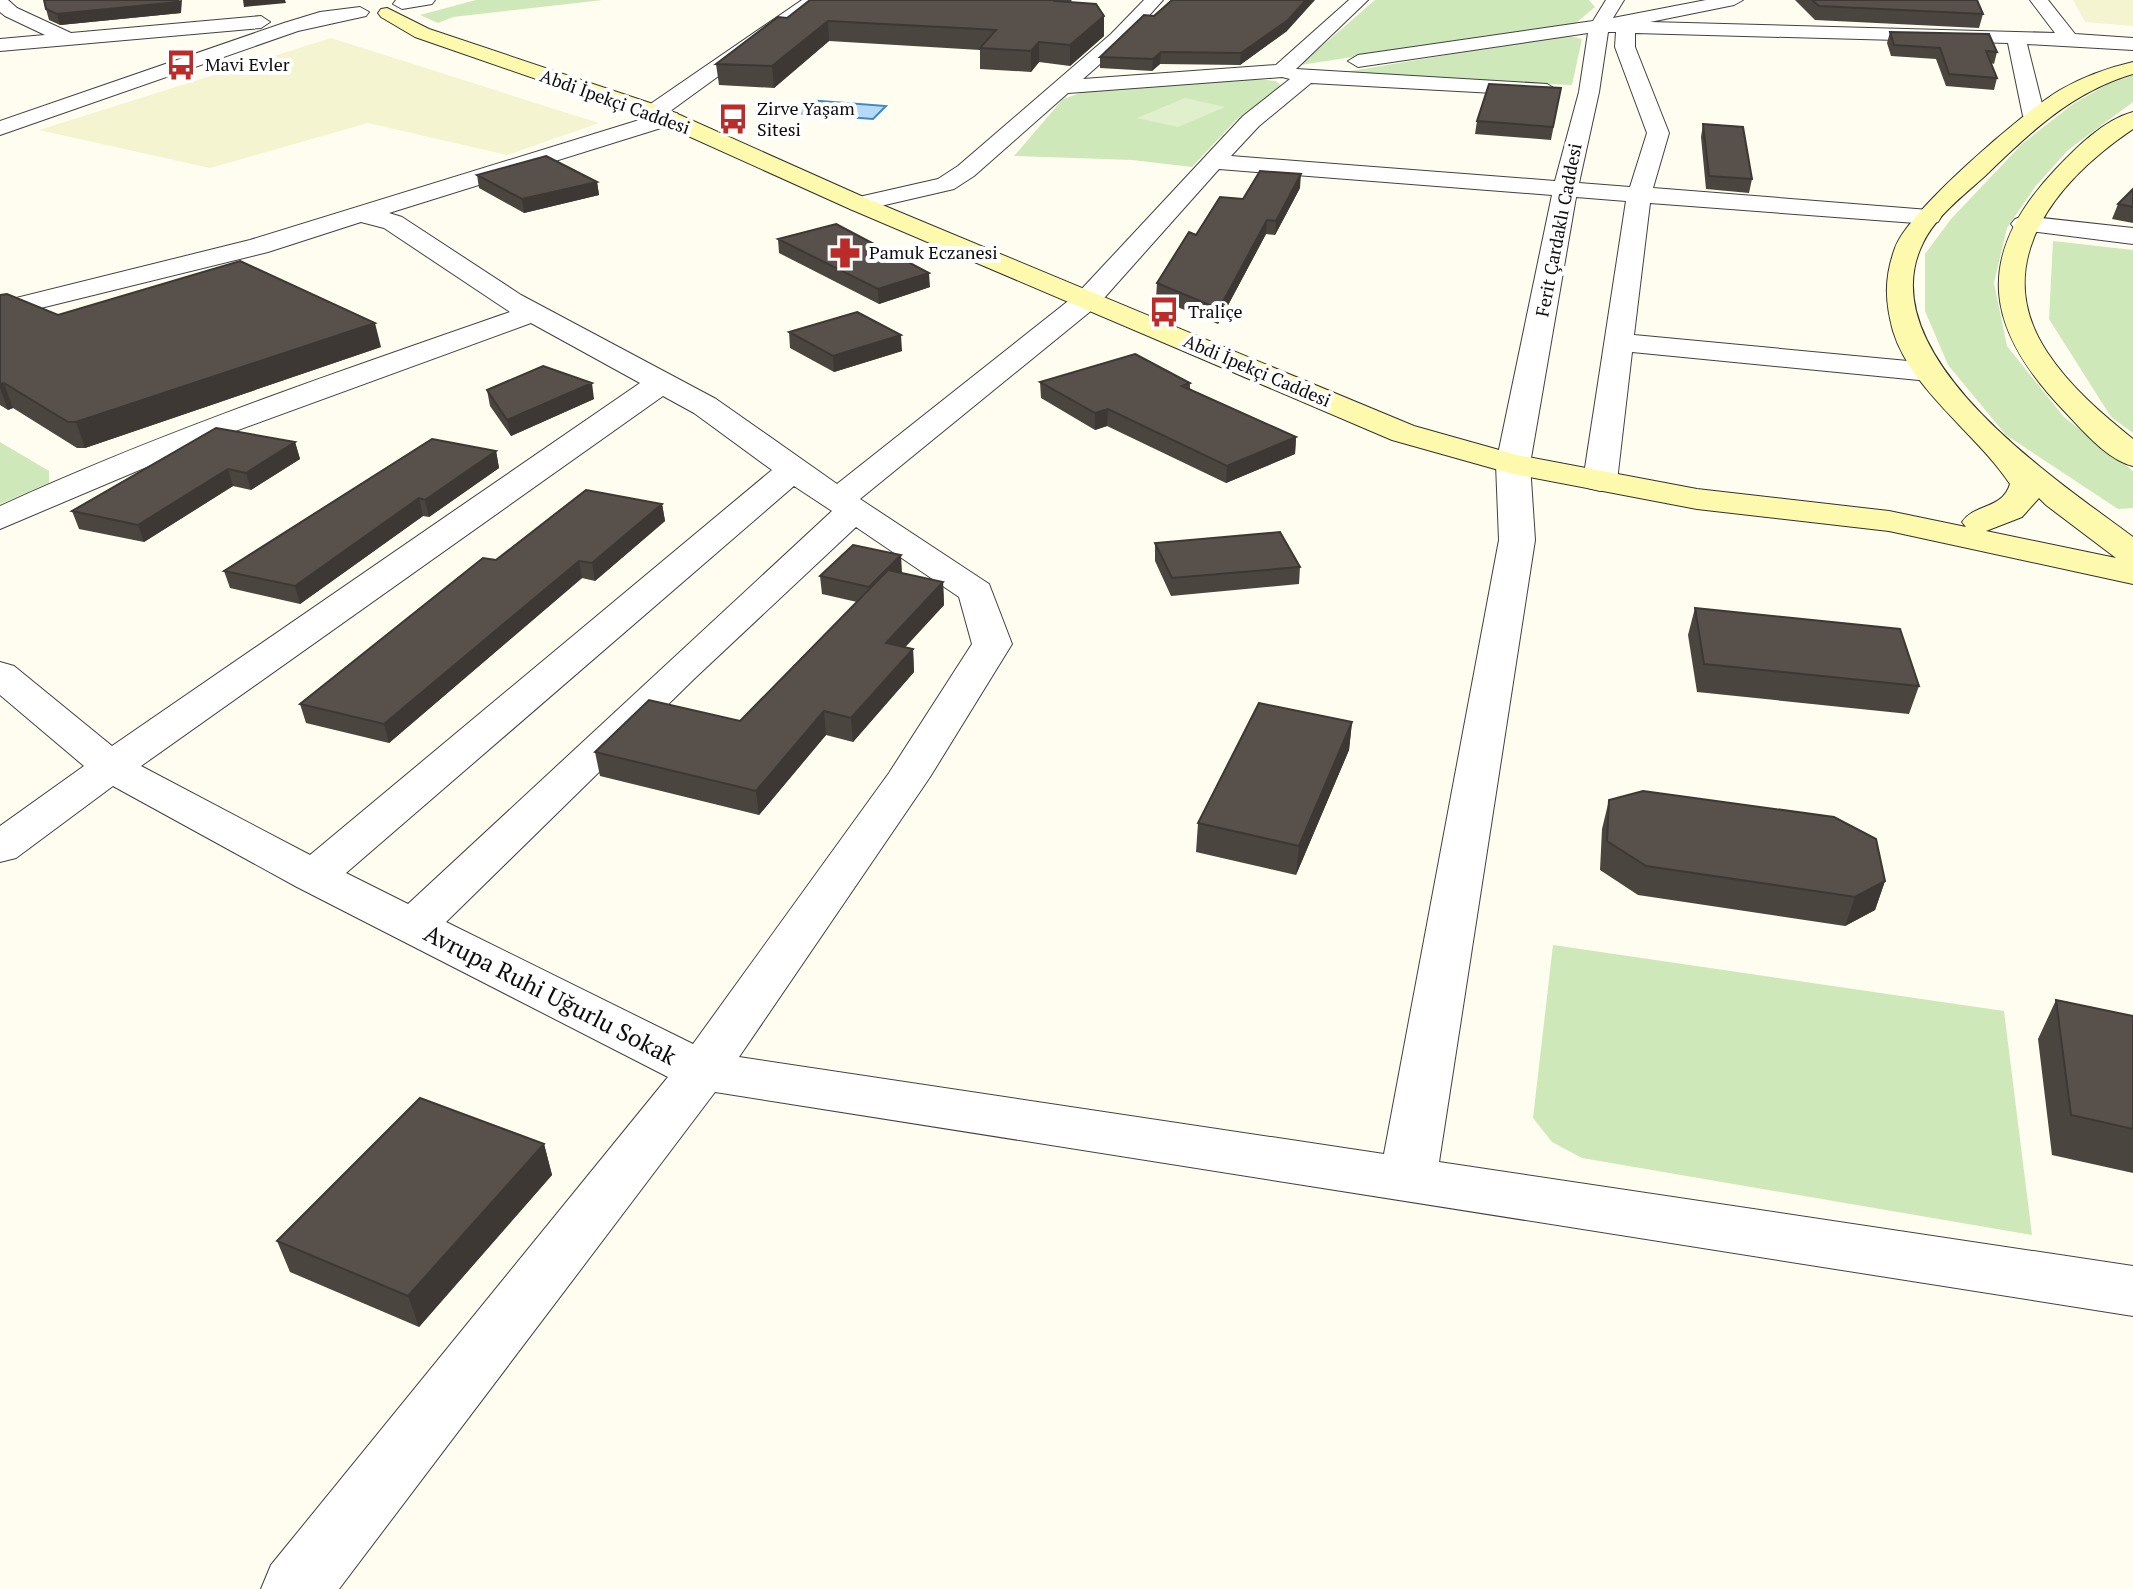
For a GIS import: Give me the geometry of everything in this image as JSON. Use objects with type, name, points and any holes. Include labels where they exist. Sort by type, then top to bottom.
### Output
[{"type":"main road","name":"Abdi İpekçi Caddesi","points":[[379,6],[422,33],[662,115],[859,204],[1403,433],[1513,464],[1697,499],[1889,521]]},
{"type":"main road","points":[[2133,68],[2077,87],[2034,116],[1929,217],[1907,247],[1899,279],[1900,309],[1912,344],[1929,372],[1973,424],[2008,456],[2133,554]]},
{"type":"main road","points":[[2133,119],[2084,153],[2045,194],[2015,243],[2012,273],[2014,310],[2023,340],[2038,366],[2061,392],[2133,456]]},
{"type":"main road","points":[[1980,522],[2012,510],[2024,497],[2027,484],[2008,456]]},
{"type":"main road","points":[[1889,521],[2133,525]]},
{"type":"main road","points":[[1889,521],[2046,557],[2133,573]]},
{"type":"main road","points":[[2046,557],[2133,592]]},
{"type":"street","points":[[0,45],[320,18],[426,0]]},
{"type":"street","points":[[0,310],[259,246],[662,115],[814,0]]},
{"type":"street","points":[[859,204],[946,184],[966,171],[1062,87],[1114,32],[1154,0]]},
{"type":"street","points":[[413,926],[681,670],[846,505],[1087,300],[1359,0]]},
{"type":"street","name":"Ferit Çardaklı Caddesi","points":[[1408,1179],[1517,540],[1513,464],[1565,190],[1589,92],[1599,26],[1615,0]]},
{"type":"street","points":[[1294,74],[1370,59],[1599,26],[1734,0]]},
{"type":"street","points":[[2039,0],[2069,39]]},
{"type":"street","points":[[0,2],[11,12],[68,39]]},
{"type":"street","points":[[0,128],[320,18]]},
{"type":"street","points":[[1599,26],[2069,39],[2133,44]]},
{"type":"street","points":[[1600,481],[1639,195],[1658,133],[1625,47],[1626,29]]},
{"type":"street","points":[[2016,38],[2034,116]]},
{"type":"street","points":[[1062,87],[1294,74],[1589,92]]},
{"type":"street","points":[[1214,162],[1929,217]]},
{"type":"street","points":[[358,214],[393,222],[534,313],[705,406],[793,470],[976,592],[992,644],[908,777],[702,1071],[2133,1291]]},
{"type":"street","points":[[2024,224],[2133,236]]},
{"type":"street","points":[[0,519],[68,486],[302,396],[534,313]]},
{"type":"street","points":[[1619,342],[1929,372]]},
{"type":"street","points":[[0,848],[661,383]]},
{"type":"street","points":[[314,876],[793,470]]},
{"type":"street","name":"Avrupa Ruhi Uğurlu Sokak","points":[[0,674],[111,767],[314,876],[702,1071],[310,1571]]},
{"type":"green space","points":[[476,0],[603,0],[453,17],[438,23],[420,15]]},
{"type":"green space","points":[[1375,0],[1589,0],[1595,7],[1576,23],[1300,65]]},
{"type":"green space","points":[[2073,0],[2133,0],[2133,26],[2085,22]]},
{"type":"green space","points":[[1566,35],[1582,39],[1572,85],[1345,76],[1339,73]]},
{"type":"green space","points":[[331,38],[599,123],[507,155],[368,123],[210,168],[39,130]]},
{"type":"green space","points":[[2133,75],[2133,102],[2068,150],[2035,187],[2007,228],[1994,283],[2007,346],[2064,417],[2133,471],[2133,508],[2118,509],[2006,435],[1948,365],[1925,311],[1925,254],[1951,219],[2023,143],[2073,104],[2108,84]]},
{"type":"green space","points":[[1255,79],[1276,81],[1283,87],[1238,118],[1192,167],[1132,160],[1014,156],[1063,99],[1086,91]]},
{"type":"green space","points":[[1185,98],[1225,107],[1178,127],[1137,118]]},
{"type":"green space","points":[[2053,241],[2133,250],[2133,433],[2111,417],[2049,319]]},
{"type":"green space","points":[[0,442],[49,471],[49,483],[0,504]]},
{"type":"green space","points":[[1553,945],[2004,1011],[2032,1235],[1582,1158],[1552,1142],[1533,1118]]},
{"type":"water","points":[[807,100],[886,106],[873,119],[792,113]]},
{"type":"building","points":[[44,0],[178,2],[57,14],[46,9]]},
{"type":"building","points":[[810,0],[1056,0],[1096,4],[1104,16],[1070,45],[1039,42],[1031,51],[980,48],[996,30],[828,21],[772,66],[716,64],[778,17],[787,18]]},
{"type":"building","points":[[1172,0],[1306,0],[1288,20],[1241,53],[1161,52],[1153,59],[1100,57],[1144,15],[1154,16]]},
{"type":"building","points":[[1812,0],[1977,0],[1983,14],[1819,6]]},
{"type":"building","points":[[1890,32],[1989,34],[1997,52],[1986,51],[1997,78],[1949,74],[1940,48],[1894,45]]},
{"type":"building","points":[[1489,84],[1561,88],[1553,127],[1477,121]]},
{"type":"building","points":[[1703,124],[1743,127],[1752,179],[1709,176]]},
{"type":"building","points":[[546,156],[597,182],[522,199],[477,175]]},
{"type":"building","points":[[1260,171],[1301,174],[1276,221],[1267,220],[1219,309],[1157,283],[1189,232],[1196,235],[1220,197],[1243,199]]},
{"type":"building","points":[[2133,189],[2133,207],[2118,204]]},
{"type":"building","points":[[836,224],[929,273],[878,289],[778,239]]},
{"type":"building","points":[[240,261],[375,323],[76,422],[68,422],[4,383],[0,384],[0,295],[7,294],[58,315]]},
{"type":"building","points":[[857,312],[901,335],[833,356],[789,332]]},
{"type":"building","points":[[1135,354],[1190,383],[1182,386],[1296,437],[1227,466],[1108,409],[1095,413],[1040,382]]},
{"type":"building","points":[[543,366],[592,383],[507,420],[487,390]]},
{"type":"building","points":[[216,428],[295,442],[246,473],[228,469],[138,525],[72,511]]},
{"type":"building","points":[[432,439],[496,451],[425,500],[419,498],[295,586],[224,571]]},
{"type":"building","points":[[586,490],[662,504],[592,563],[579,561],[384,724],[300,704],[483,558],[496,560]]},
{"type":"building","points":[[1280,532],[1300,567],[1172,578],[1155,543]]},
{"type":"building","points":[[853,545],[901,555],[869,587],[820,576]]},
{"type":"building","points":[[888,570],[943,582],[886,643],[913,649],[851,718],[824,711],[756,791],[595,752],[649,700],[740,721]]},
{"type":"building","points":[[1695,608],[1900,629],[1919,686],[1704,664]]},
{"type":"building","points":[[1259,703],[1352,722],[1299,846],[1198,823]]},
{"type":"building","points":[[1643,791],[1834,817],[1876,839],[1885,881],[1855,897],[1646,866],[1607,841],[1609,800]]},
{"type":"building","points":[[2056,1000],[2133,1016],[2133,1129],[2071,1115]]},
{"type":"building","points":[[420,1098],[544,1144],[408,1296],[277,1241]]},
{"type":"place","name":"Mavi Evler","points":[[181,65]]},
{"type":"place","name":"Zirve Yaşam Sitesi","points":[[733,119]]},
{"type":"place","name":"Pamuk Eczanesi","points":[[845,253]]},
{"type":"place","name":"Traliçe","points":[[1164,312]]}]
